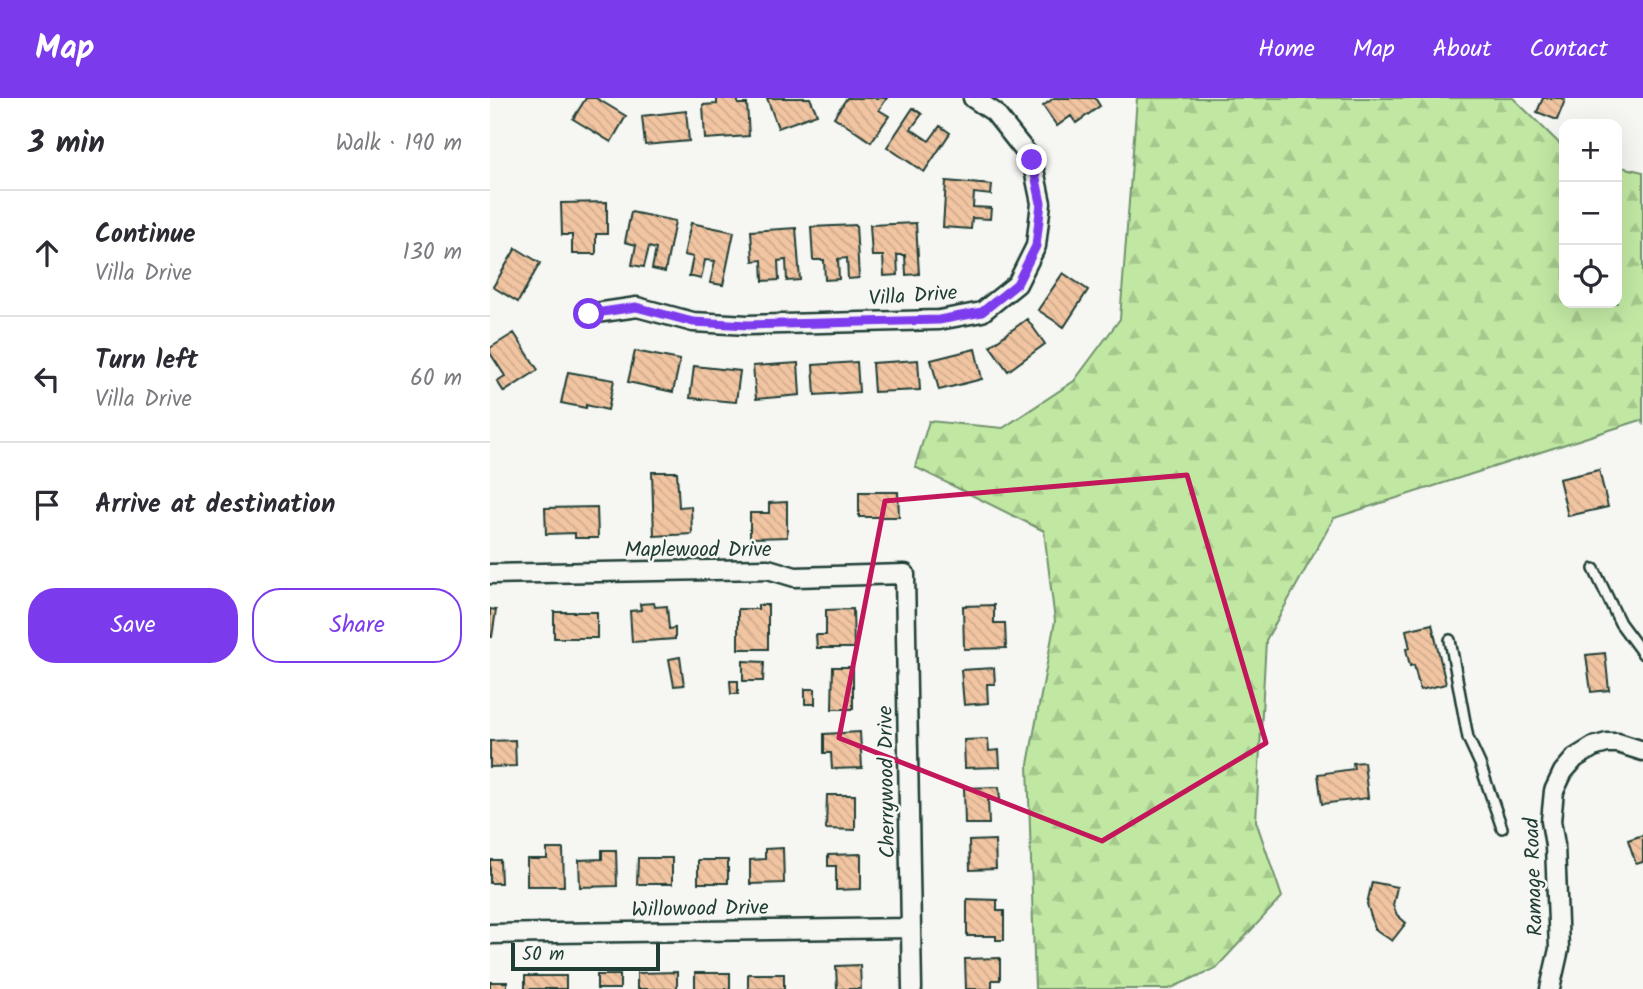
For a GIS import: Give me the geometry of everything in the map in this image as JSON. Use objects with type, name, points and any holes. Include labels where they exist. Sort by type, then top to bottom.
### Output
[{"type":"street","name":"Villa Drive","points":[[589,314],[636,307],[693,322],[748,325],[939,320],[982,312],[1017,284],[1036,246],[1041,203],[1032,160],[994,112],[973,98]]},
{"type":"street","name":"Maplewood Drive","points":[[490,574],[768,569],[795,576],[905,573]]},
{"type":"street","name":"Cherrywood Drive","points":[[905,573],[912,989]]},
{"type":"street","name":"Ramage Road","points":[[1550,989],[1559,949],[1551,821],[1554,791],[1563,772],[1575,758],[1593,747],[1618,743],[1643,751]]},
{"type":"street","name":"Willowood Drive","points":[[490,934],[911,928]]},
{"type":"lane","points":[[1594,569],[1620,623],[1643,654]]},
{"type":"lane","points":[[1450,640],[1468,738],[1502,828]]},
{"type":"highlighted area","points":[[1187,475],[1266,743],[1102,841],[839,738],[885,501]]},
{"type":"green space","points":[[1137,98],[1513,98],[1559,143],[1559,308],[1622,308],[1622,167],[1643,172],[1643,423],[1641,420],[1334,518],[1266,640],[1256,821],[1282,897],[1216,968],[1169,989],[1035,989],[1028,764],[1055,621],[1044,531],[915,467],[929,421],[1003,428],[1074,381],[1120,319]]},
{"type":"building","points":[[586,98],[596,98],[626,116],[611,142],[573,119]]},
{"type":"building","points":[[717,98],[738,98],[738,104],[747,104],[749,136],[705,139],[703,105],[717,104]]},
{"type":"building","points":[[767,98],[810,98],[817,114],[778,128]]},
{"type":"building","points":[[847,98],[887,98],[879,110],[889,116],[871,142],[834,117]]},
{"type":"building","points":[[1054,98],[1095,98],[1100,106],[1076,123],[1071,116],[1057,126],[1043,106]]},
{"type":"building","points":[[1543,98],[1565,100],[1557,120],[1537,112]]},
{"type":"building","points":[[913,108],[922,114],[911,129],[929,141],[940,126],[950,133],[924,172],[887,147]]},
{"type":"building","points":[[686,111],[689,141],[645,145],[642,116]]},
{"type":"building","points":[[946,181],[992,185],[991,195],[974,193],[973,207],[991,208],[990,219],[972,218],[971,229],[943,227]]},
{"type":"building","points":[[607,202],[607,234],[596,234],[596,254],[572,254],[572,235],[562,235],[561,203]]},
{"type":"building","points":[[631,212],[675,221],[665,272],[652,269],[656,249],[649,247],[644,267],[632,265],[636,245],[625,242]]},
{"type":"building","points":[[691,223],[734,232],[723,285],[710,283],[715,261],[705,260],[701,279],[689,276],[693,257],[684,255]]},
{"type":"building","points":[[916,223],[919,274],[906,275],[905,255],[897,255],[898,275],[884,276],[883,256],[872,256],[870,225]]},
{"type":"building","points":[[856,225],[859,278],[848,279],[847,258],[838,259],[839,279],[825,280],[824,260],[813,260],[811,227]]},
{"type":"building","points":[[796,228],[800,280],[787,281],[786,260],[778,261],[779,280],[763,281],[762,260],[753,261],[751,231]]},
{"type":"building","points":[[516,248],[540,263],[518,302],[493,287]]},
{"type":"building","points":[[1063,273],[1088,290],[1064,327],[1038,310]]},
{"type":"building","points":[[1027,319],[1045,344],[1008,371],[990,346]]},
{"type":"building","points":[[514,333],[538,370],[504,392],[497,381],[505,376],[490,353],[490,348]]},
{"type":"building","points":[[975,349],[982,379],[939,390],[931,360]]},
{"type":"building","points":[[635,351],[680,360],[673,392],[628,382]]},
{"type":"building","points":[[918,360],[920,390],[874,392],[872,363]]},
{"type":"building","points":[[857,362],[859,392],[815,395],[813,365]]},
{"type":"building","points":[[798,363],[800,395],[756,399],[753,366]]},
{"type":"building","points":[[694,366],[740,371],[736,402],[690,398]]},
{"type":"building","points":[[568,372],[614,380],[608,410],[561,403]]},
{"type":"building","points":[[1599,470],[1608,507],[1568,516],[1559,479]]},
{"type":"building","points":[[652,472],[677,472],[679,507],[691,506],[692,534],[654,536]]},
{"type":"building","points":[[859,492],[898,492],[899,517],[859,517]]},
{"type":"building","points":[[787,502],[787,537],[750,538],[750,513],[769,513],[769,503]]},
{"type":"building","points":[[597,507],[598,538],[575,538],[575,533],[546,534],[545,508]]},
{"type":"building","points":[[654,603],[655,607],[667,606],[669,629],[675,628],[675,639],[632,642],[630,611],[641,610],[640,604]]},
{"type":"building","points":[[758,605],[768,605],[768,649],[738,649],[738,609],[758,609]]},
{"type":"building","points":[[994,605],[994,623],[1005,623],[1006,648],[964,649],[963,606]]},
{"type":"building","points":[[490,609],[496,610],[492,637],[490,637]]},
{"type":"building","points":[[853,609],[854,648],[817,648],[816,635],[826,635],[826,610]]},
{"type":"building","points":[[554,612],[597,612],[597,638],[554,638]]},
{"type":"building","points":[[1432,624],[1446,684],[1420,690],[1414,665],[1410,666],[1406,649],[1410,648],[1406,630]]},
{"type":"building","points":[[1605,653],[1609,690],[1591,692],[1586,655]]},
{"type":"building","points":[[680,657],[684,685],[674,686],[669,659]]},
{"type":"building","points":[[743,661],[764,662],[763,681],[743,681]]},
{"type":"building","points":[[833,667],[853,667],[853,709],[832,709]]},
{"type":"building","points":[[994,668],[995,684],[987,684],[988,703],[964,705],[961,670]]},
{"type":"building","points":[[730,681],[738,681],[738,694],[731,694]]},
{"type":"building","points":[[805,689],[815,689],[815,704],[805,704]]},
{"type":"building","points":[[860,732],[862,768],[832,769],[831,753],[824,753],[824,734]]},
{"type":"building","points":[[988,739],[989,751],[999,750],[1000,767],[965,768],[964,740]]},
{"type":"building","points":[[515,740],[516,766],[490,767],[490,741]]},
{"type":"building","points":[[1364,762],[1368,798],[1322,804],[1318,774],[1354,769],[1353,763]]},
{"type":"building","points":[[999,787],[1000,800],[988,800],[989,824],[965,824],[964,788]]},
{"type":"building","points":[[827,795],[855,795],[855,830],[826,829]]},
{"type":"building","points":[[1643,835],[1643,862],[1636,864],[1628,840]]},
{"type":"building","points":[[995,840],[996,869],[970,870],[969,841]]},
{"type":"building","points":[[783,848],[784,883],[750,884],[750,860],[765,859],[765,849]]},
{"type":"building","points":[[547,849],[563,849],[564,886],[527,886],[527,859],[547,859]]},
{"type":"building","points":[[602,850],[616,850],[617,886],[580,887],[579,860],[602,859]]},
{"type":"building","points":[[861,854],[861,889],[836,890],[836,866],[828,866],[828,855]]},
{"type":"building","points":[[638,858],[672,858],[672,884],[637,884]]},
{"type":"building","points":[[490,860],[500,860],[501,883],[490,883]]},
{"type":"building","points":[[698,860],[728,860],[728,883],[698,883]]},
{"type":"building","points":[[1372,882],[1397,887],[1393,905],[1397,915],[1406,923],[1392,941],[1375,929],[1367,904]]},
{"type":"building","points":[[967,899],[997,900],[997,911],[1004,911],[1004,940],[996,940],[996,936],[967,936]]},
{"type":"building","points":[[1000,958],[1000,980],[992,980],[992,989],[966,989],[965,959]]},
{"type":"building","points":[[860,965],[861,989],[837,989],[836,966]]},
{"type":"building","points":[[677,972],[677,989],[637,989],[637,973]]},
{"type":"building","points":[[695,973],[730,973],[730,989],[695,989]]},
{"type":"building","points":[[748,974],[784,974],[784,989],[748,989]]},
{"type":"building","points":[[597,975],[620,975],[620,989],[597,989]]},
{"type":"building","points":[[525,976],[566,976],[566,989],[525,989]]},
{"type":"building","points":[[490,982],[507,982],[507,989],[490,989]]},
{"type":"route","points":[[589,314],[636,307],[693,322],[748,325],[939,320],[982,312],[1017,284],[1036,246],[1041,203],[1032,160]]}]
